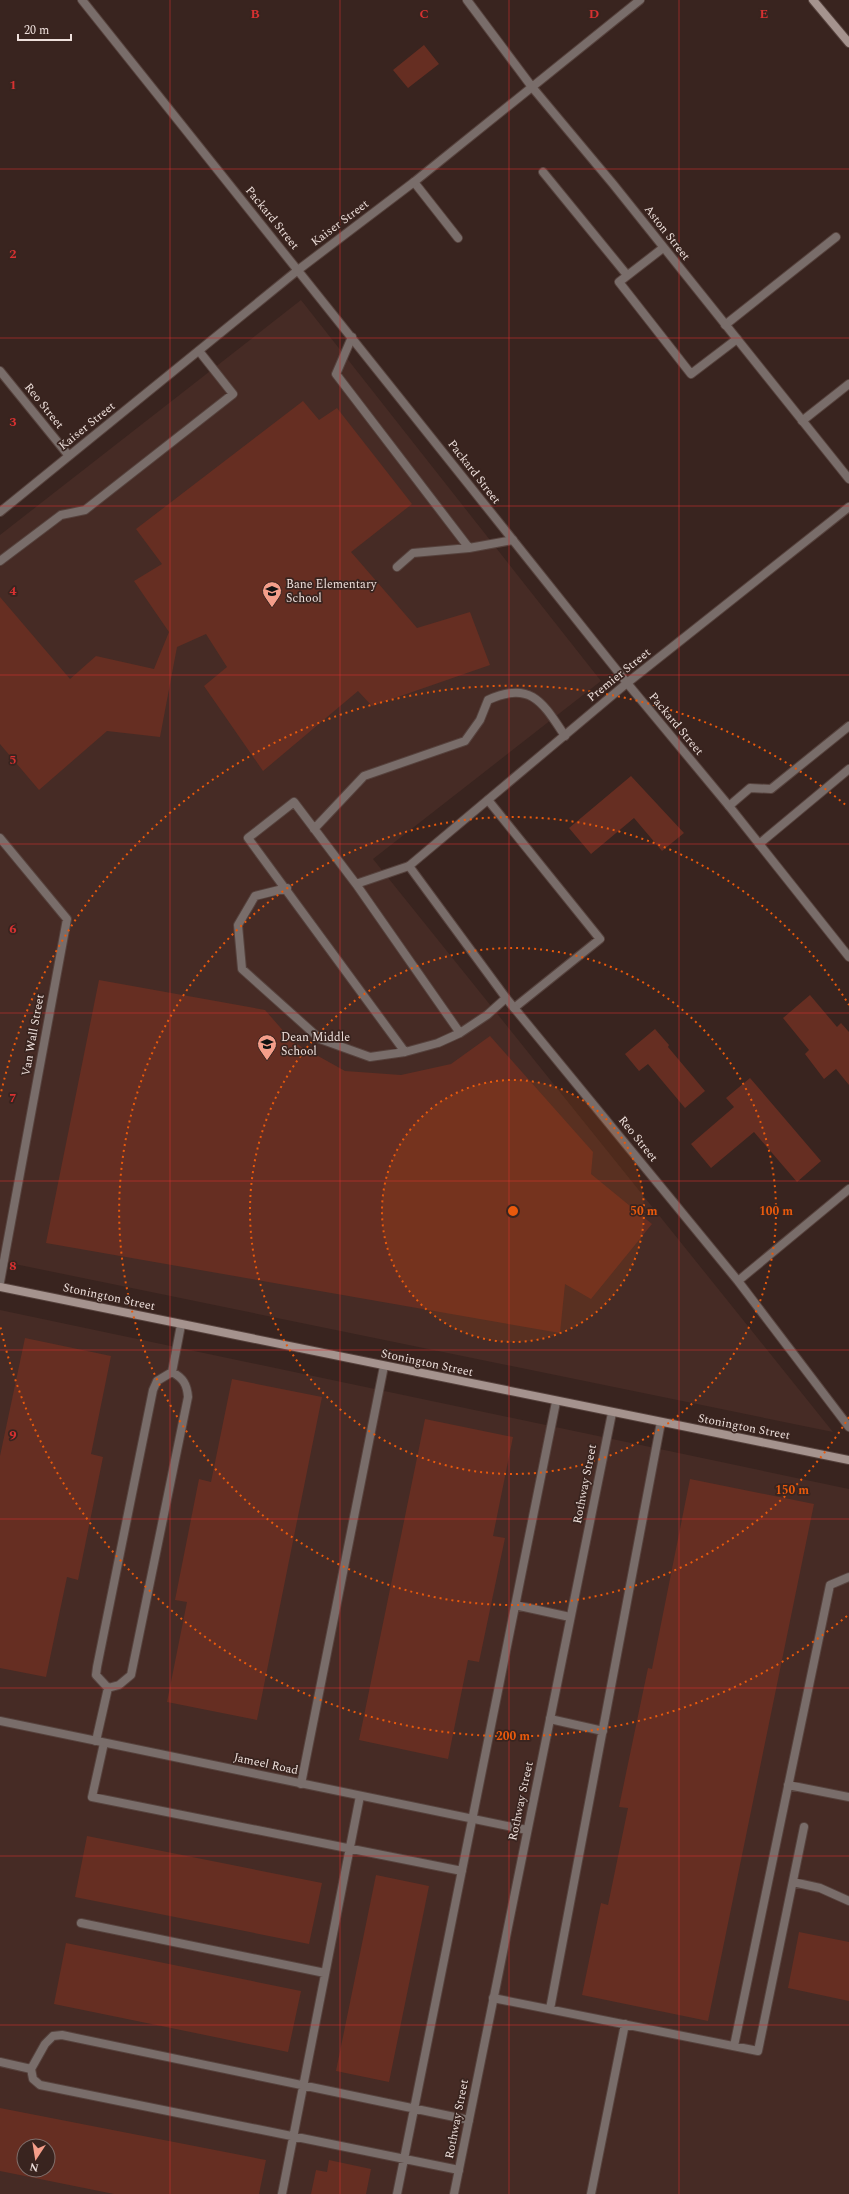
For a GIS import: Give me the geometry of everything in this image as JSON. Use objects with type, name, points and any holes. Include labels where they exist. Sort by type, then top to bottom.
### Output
[{"type":"street","name":"Packard Street","points":[[82,0],[627,683],[729,806],[849,957]]},
{"type":"street","name":"Aston Street","points":[[467,0],[532,87],[613,184],[849,479]]},
{"type":"street","name":"Kaiser Street","points":[[0,512],[298,270],[414,182],[640,0]]},
{"type":"street","points":[[813,0],[849,43]]},
{"type":"street","points":[[542,172],[627,275]]},
{"type":"street","points":[[414,182],[458,238]]},
{"type":"street","points":[[725,325],[836,237]]},
{"type":"street","points":[[663,248],[619,282],[691,374],[737,339]]},
{"type":"street","points":[[352,337],[336,374],[469,548]]},
{"type":"street","points":[[0,561],[61,515],[85,510],[233,394],[199,351]]},
{"type":"street","name":"Reo Street","points":[[0,371],[69,456]]},
{"type":"street","points":[[802,421],[849,384]]},
{"type":"street","name":"Premier Street","points":[[409,866],[627,683],[849,507]]},
{"type":"street","points":[[397,567],[413,553],[469,548],[513,540]]},
{"type":"street","points":[[314,829],[364,776],[465,741],[480,720],[488,700],[503,692],[520,692],[539,700],[565,736]]},
{"type":"street","points":[[729,806],[750,788],[771,789],[849,726]]},
{"type":"street","points":[[759,844],[849,769]]},
{"type":"street","points":[[488,800],[600,939],[514,1008]]},
{"type":"street","points":[[405,1052],[287,888],[248,838],[294,802],[356,884],[460,1033]]},
{"type":"street","name":"Van Wall Street","points":[[0,838],[67,919],[0,1282]]},
{"type":"street","points":[[356,884],[409,866]]},
{"type":"street","name":"Reo Street","points":[[409,866],[506,998],[738,1281],[849,1427]]},
{"type":"street","points":[[287,888],[255,896],[238,925],[242,969],[320,1039],[370,1057],[405,1052],[438,1042],[460,1033],[487,1015],[506,998]]},
{"type":"street","points":[[738,1281],[849,1189]]},
{"type":"street","name":"Stonington Street","points":[[0,1287],[556,1402],[849,1460]]},
{"type":"street","points":[[108,1688],[96,1675],[97,1666],[152,1397],[157,1381],[172,1372],[181,1325]]},
{"type":"street","points":[[300,1784],[384,1366]]},
{"type":"street","points":[[108,1688],[120,1685],[128,1680],[131,1675],[188,1397],[188,1386],[182,1377],[172,1372]]},
{"type":"street","points":[[397,2194],[556,1402]]},
{"type":"street","name":"Rothway Street","points":[[454,2194],[612,1413]]},
{"type":"street","points":[[550,2009],[661,1422]]},
{"type":"street","points":[[734,2046],[830,1585],[849,1578]]},
{"type":"street","points":[[515,1605],[570,1617]]},
{"type":"street","points":[[108,1688],[92,1797],[462,1871]]},
{"type":"street","points":[[550,1719],[603,1731]]},
{"type":"street","name":"Jameel Road","points":[[0,1721],[527,1830]]},
{"type":"street","points":[[788,1785],[849,1797]]},
{"type":"street","points":[[282,2194],[360,1796]]},
{"type":"street","points":[[493,1998],[758,2051],[804,1827]]},
{"type":"street","points":[[793,1882],[820,1888],[849,1901]]},
{"type":"street","points":[[81,1923],[325,1973]]},
{"type":"street","points":[[591,2194],[624,2024]]},
{"type":"street","points":[[459,2170],[40,2085],[33,2079],[31,2069],[45,2044],[53,2036],[62,2035],[469,2120]]},
{"type":"street","points":[[0,2062],[31,2069]]},
{"type":"shaded area","points":[[301,300],[601,681],[373,859],[833,1432],[0,1261],[0,535]]},
{"type":"shaded area","points":[[0,1310],[849,1489],[849,2194],[0,2194]]},
{"type":"building","points":[[424,45],[439,64],[408,88],[393,70]]},
{"type":"building","points":[[303,401],[319,420],[337,408],[412,504],[351,552],[417,628],[470,612],[490,665],[372,706],[358,691],[263,771],[204,686],[227,667],[206,634],[177,647],[160,737],[107,731],[39,790],[0,744],[0,597],[70,679],[96,656],[154,669],[169,632],[134,581],[162,564],[136,529]]},
{"type":"building","points":[[631,776],[684,833],[662,851],[634,818],[591,854],[569,828]]},
{"type":"building","points":[[99,980],[265,1010],[293,1042],[345,1071],[401,1075],[451,1064],[490,1036],[593,1152],[591,1174],[652,1224],[591,1299],[565,1284],[560,1333],[46,1243]]},
{"type":"building","points":[[810,995],[837,1027],[841,1023],[849,1032],[849,1085],[836,1069],[824,1079],[805,1054],[809,1050],[783,1018]]},
{"type":"building","points":[[655,1029],[705,1091],[685,1108],[648,1064],[639,1071],[625,1054]]},
{"type":"building","points":[[750,1078],[821,1161],[797,1182],[754,1132],[711,1168],[691,1144],[734,1107],[726,1098]]},
{"type":"building","points":[[25,1338],[111,1356],[91,1454],[103,1457],[78,1580],[67,1577],[46,1677],[0,1668],[0,1456]]},
{"type":"building","points":[[232,1379],[322,1397],[257,1720],[167,1702],[187,1602],[175,1600],[199,1479],[211,1482]]},
{"type":"building","points":[[425,1419],[513,1437],[493,1536],[505,1538],[479,1662],[468,1660],[448,1759],[359,1740]]},
{"type":"building","points":[[690,1479],[814,1504],[708,2021],[582,1995],[601,1903],[608,1905],[628,1808],[619,1807],[648,1668],[652,1669]]},
{"type":"building","points":[[87,1836],[322,1883],[309,1944],[75,1897]]},
{"type":"building","points":[[376,1875],[429,1886],[389,2082],[336,2071]]},
{"type":"building","points":[[799,1932],[849,1942],[849,2001],[788,1988]]},
{"type":"building","points":[[66,1943],[301,1991],[288,2052],[54,2004]]},
{"type":"building","points":[[0,2108],[266,2160],[259,2194],[114,2194],[35,2178],[56,2178],[56,2138],[16,2138],[16,2174],[0,2171]]},
{"type":"building","points":[[329,2160],[371,2169],[366,2194],[311,2194],[316,2170],[327,2172]]},
{"type":"place","name":"Bane Elementary School","points":[[272,608]]},
{"type":"place","name":"Dean Middle School","points":[[267,1061]]}]
